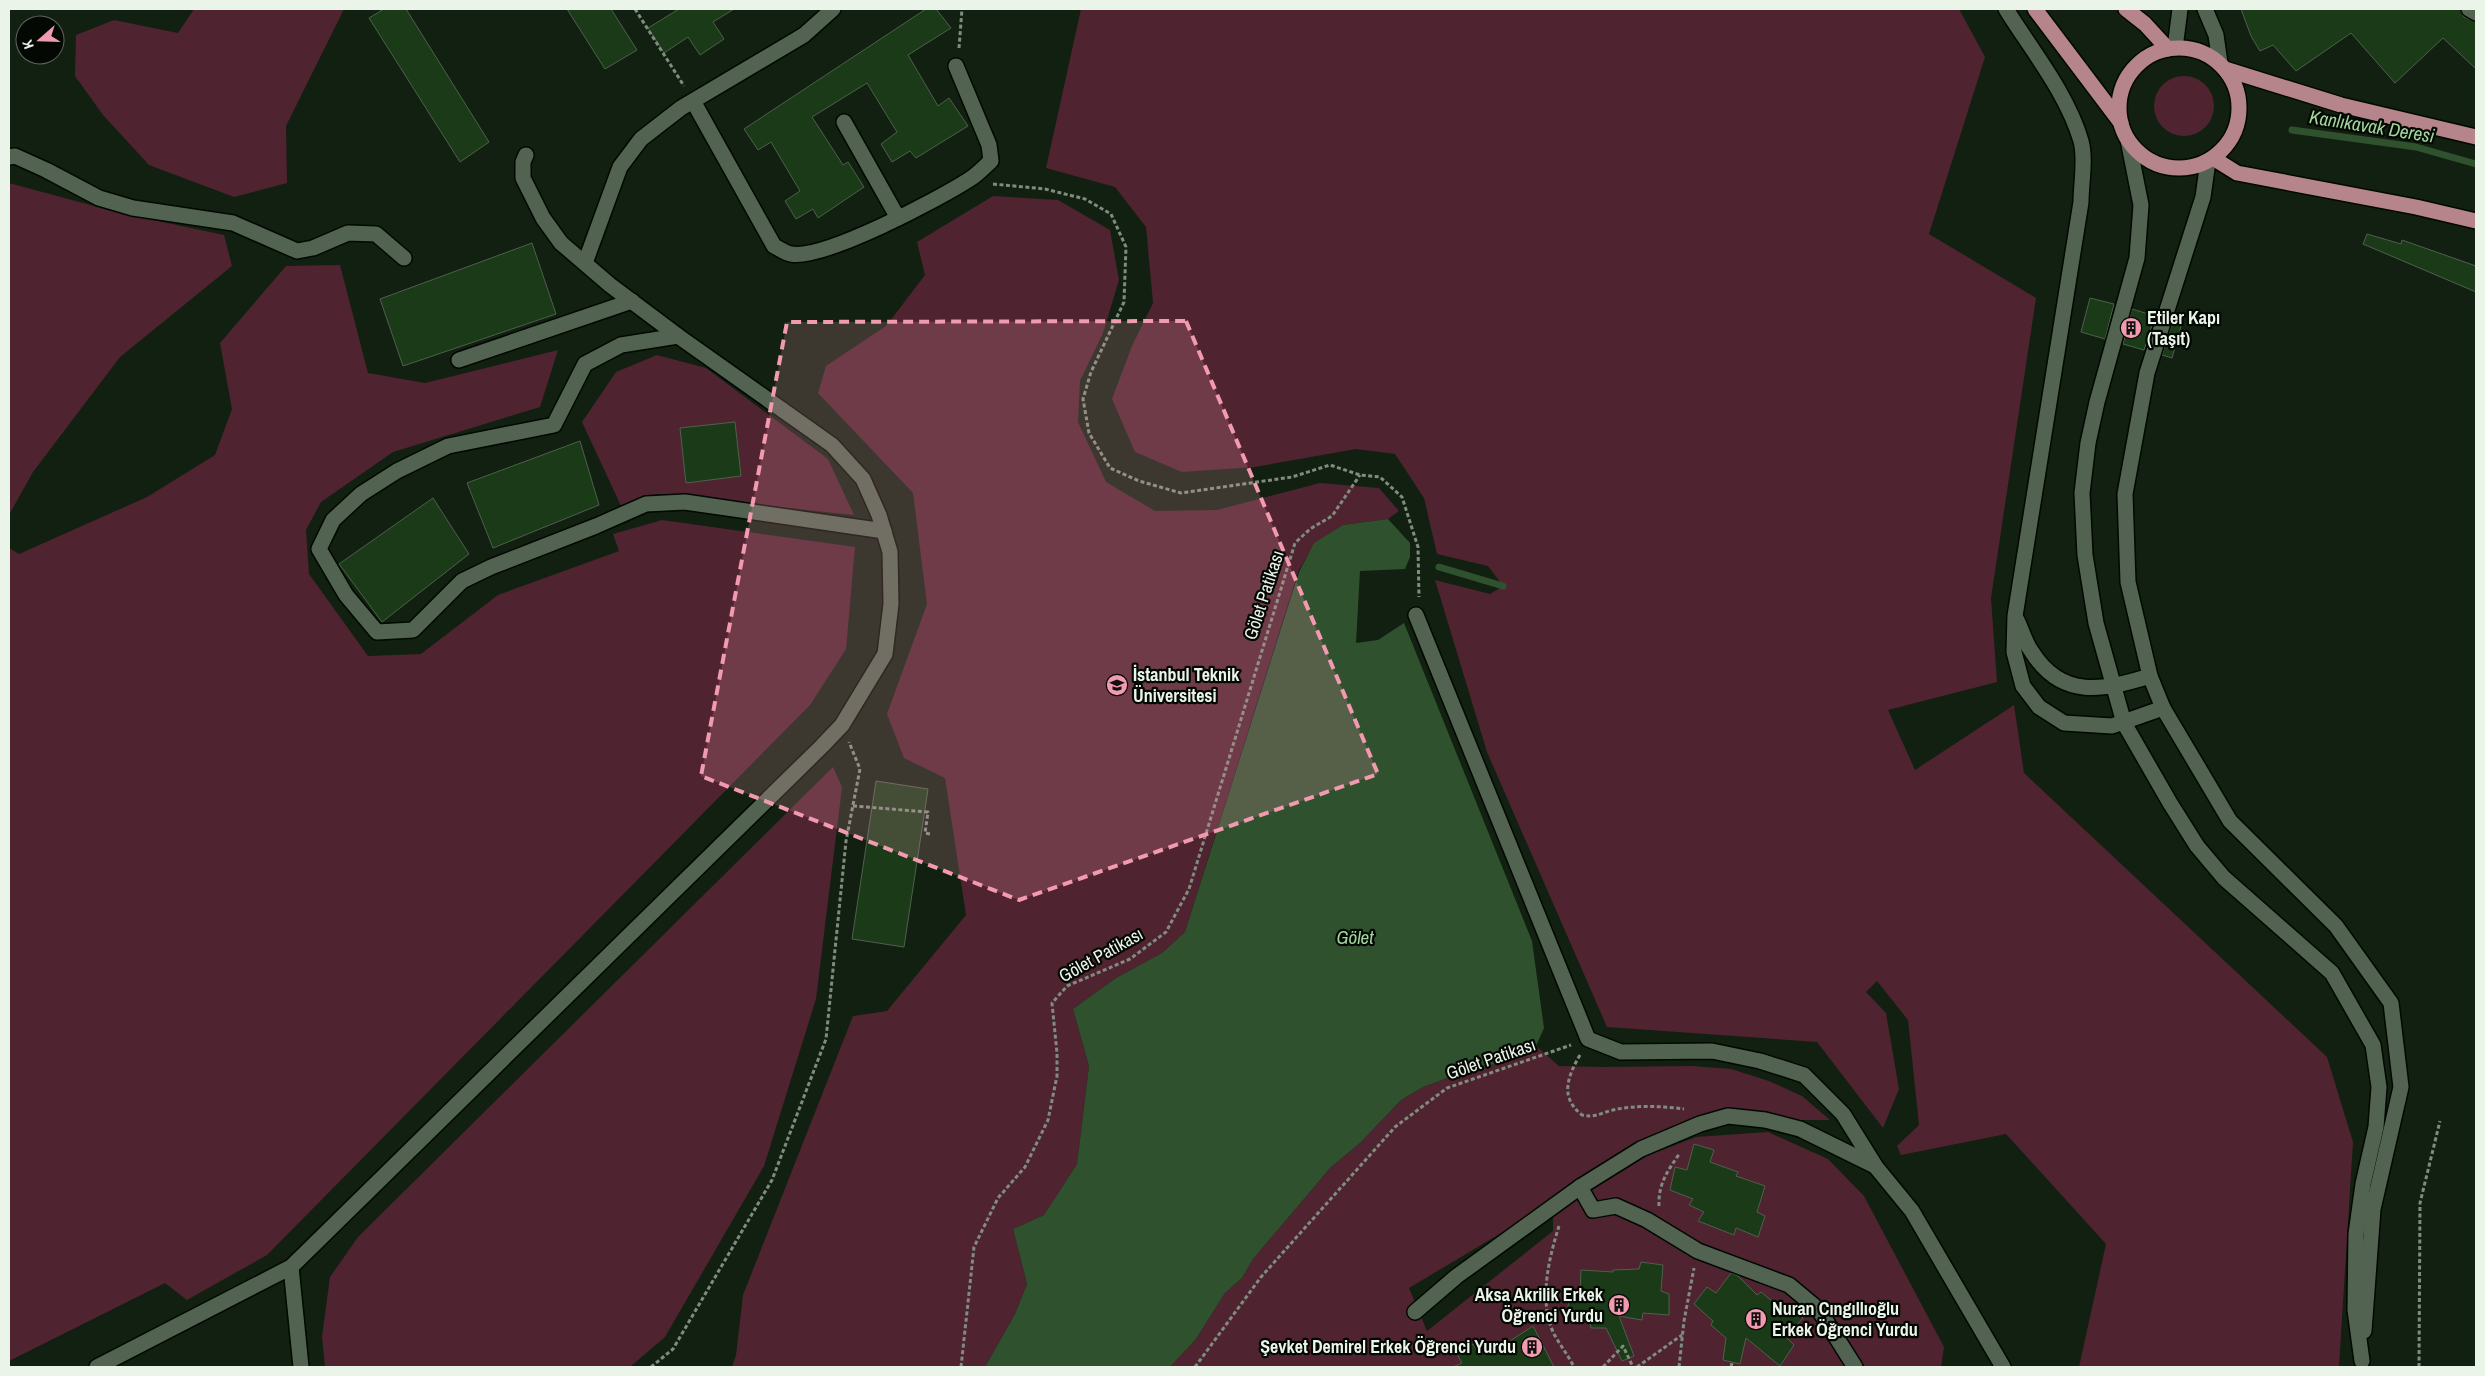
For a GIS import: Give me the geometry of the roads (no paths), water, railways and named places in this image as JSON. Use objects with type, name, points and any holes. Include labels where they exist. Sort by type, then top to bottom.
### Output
[{"type":"main road","points":[[2035,9],[2122,124]]},
{"type":"main road","points":[[2126,9],[2171,48]]},
{"type":"main road","points":[[2223,66],[2233,81],[2240,109],[2232,137],[2210,160],[2191,167],[2173,168],[2155,163],[2140,154],[2128,140],[2119,110],[2125,82],[2142,60],[2171,48],[2191,48],[2207,54],[2223,66],[2340,105],[2476,137]]},
{"type":"main road","points":[[2210,160],[2237,173],[2416,207],[2476,221]]},
{"type":"street","points":[[585,263],[620,167],[641,138],[693,101],[804,35],[833,9]]},
{"type":"street","points":[[2006,9],[2067,105],[2081,143],[2082,164],[2081,202],[2015,616],[2014,652],[2023,686],[2038,707],[2064,722],[2112,726],[2163,708]]},
{"type":"street","points":[[2171,48],[2180,9]]},
{"type":"street","points":[[2205,9],[2216,35],[2223,66]]},
{"type":"street","points":[[2470,9],[2476,13]]},
{"type":"street","points":[[693,101],[774,246],[790,254],[817,252],[898,218],[972,178],[991,161],[989,145],[956,66]]},
{"type":"street","points":[[844,122],[898,218]]},
{"type":"street","points":[[2128,140],[2141,205],[2137,258],[2097,402],[2088,443],[2082,493],[2086,565],[2096,623],[2124,723],[2197,846],[2224,878],[2332,973],[2373,1045],[2378,1087],[2376,1127],[2363,1184],[2356,1234],[2355,1310],[2362,1364]]},
{"type":"street","points":[[97,1367],[291,1267],[842,725],[885,654],[891,604],[890,552],[884,531],[863,479],[832,445],[678,336],[561,243],[543,218],[523,178],[523,162],[526,155]]},
{"type":"street","points":[[9,157],[15,156],[46,170],[99,198],[133,208],[232,223],[297,251],[313,248],[348,233],[376,234],[404,258]]},
{"type":"street","points":[[2210,160],[2203,198],[2147,373],[2125,494],[2128,582],[2150,676],[2163,708],[2230,821],[2336,926],[2391,1003],[2401,1087],[2373,1209],[2362,1364]]},
{"type":"street","points":[[459,360],[632,301]]},
{"type":"street","points":[[678,336],[621,345],[585,364],[554,425],[448,446],[397,471],[361,494],[333,520],[319,549],[346,595],[377,632],[413,630],[462,581],[491,566],[646,504],[685,502],[884,531]]},
{"type":"street","points":[[1416,614],[1588,1039],[1621,1052],[1712,1051],[1760,1061],[1804,1075],[1843,1114],[1876,1167],[1912,1211],[2002,1367]]},
{"type":"street","points":[[2015,616],[2032,652],[2054,678],[2074,686],[2113,687],[2150,676]]},
{"type":"street","points":[[1415,1312],[1457,1276],[1580,1187],[1641,1149],[1700,1124],[1728,1116],[1765,1120],[1800,1129],[1876,1167]]},
{"type":"street","points":[[1580,1187],[1593,1210],[1616,1206],[1698,1250],[1789,1285],[1819,1310],[1855,1367]]},
{"type":"street","points":[[291,1267],[301,1367]]},
{"type":"water","name":"Gölet","points":[[1388,519],[1410,543],[1410,557],[1405,569],[1360,571],[1356,643],[1378,640],[1404,623],[1532,941],[1544,1028],[1536,1046],[1489,1066],[1471,1069],[1423,1087],[1401,1100],[1361,1142],[1330,1168],[1253,1259],[1242,1278],[1225,1293],[1196,1339],[1170,1367],[985,1367],[1015,1314],[1027,1284],[1013,1229],[1044,1215],[1077,1164],[1089,1066],[1073,1009],[1116,978],[1162,953],[1185,932],[1299,572],[1314,543],[1343,525]]},
{"type":"waterway","name":"Kanlıkavak Deresi","points":[[2292,130],[2416,147],[2476,164]]},
{"type":"waterway","points":[[1439,567],[1503,586]]},
{"type":"place","name":"Etiler Kapı (Taşıt)","points":[[2131,328]]},
{"type":"place","name":"İstanbul Teknik Üniversitesi","points":[[1117,685]]},
{"type":"place","name":"Aksa Akrilik Erkek Öğrenci Yurdu","points":[[1619,1305]]},
{"type":"place","name":"Nuran Cıngıllıoğlu Erkek Öğrenci Yurdu","points":[[1756,1319]]},
{"type":"place","name":"Şevket Demirel Erkek Öğrenci Yurdu","points":[[1532,1347]]}]
